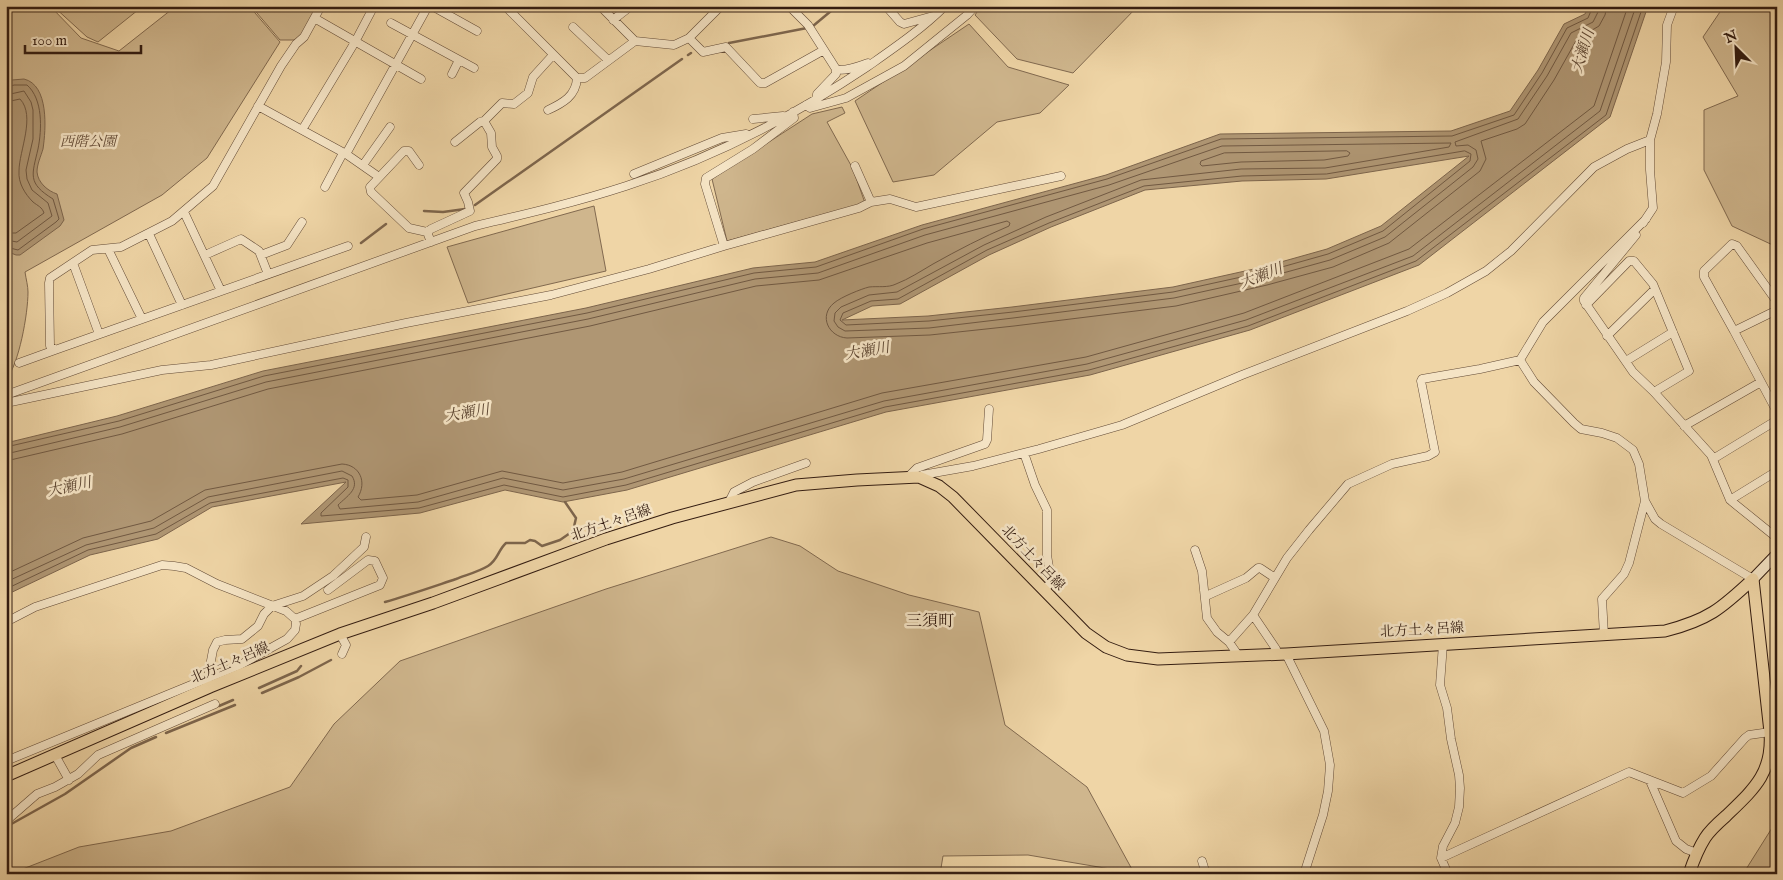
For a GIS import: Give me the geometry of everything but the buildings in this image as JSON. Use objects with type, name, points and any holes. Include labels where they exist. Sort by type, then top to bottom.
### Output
[{"type":"main road","name":"北方土々呂線","points":[[6,776],[206,684],[340,634],[433,603],[614,536],[729,502],[796,485],[913,477],[939,486],[953,497],[1086,633],[1106,647],[1127,655],[1158,659],[1281,654],[1665,631],[1694,623],[1711,615],[1753,579]]},
{"type":"main road","points":[[1690,874],[1705,838],[1741,802],[1762,777],[1768,764],[1771,749],[1770,732],[1753,579],[1777,554]]},
{"type":"street","points":[[55,350],[50,346],[50,278],[92,250],[122,247],[149,234],[184,212],[213,186],[280,66],[296,44],[304,37],[322,6]]},
{"type":"street","points":[[302,130],[355,42],[374,6]]},
{"type":"street","points":[[325,187],[430,6],[478,31]]},
{"type":"street","points":[[505,6],[577,78],[585,78],[635,42],[674,45],[689,38],[721,6]]},
{"type":"street","points":[[600,6],[635,42]]},
{"type":"street","points":[[613,20],[631,6]]},
{"type":"street","points":[[789,6],[808,25],[836,69],[836,74],[817,94],[817,98]]},
{"type":"street","points":[[886,6],[904,24],[930,16],[934,17]]},
{"type":"street","points":[[6,395],[475,226],[542,210],[627,186],[698,158],[806,105],[877,60],[934,17],[945,6]]},
{"type":"street","points":[[806,105],[810,108],[846,98],[904,66],[967,15],[975,6]]},
{"type":"street","points":[[1674,6],[1667,25],[1666,62],[1657,114],[1650,140],[1653,208],[1635,236],[1584,298],[1584,301],[1632,372],[1654,392],[1713,459],[1730,500],[1777,538]]},
{"type":"street","points":[[316,18],[421,79]]},
{"type":"street","points":[[391,23],[474,68]]},
{"type":"street","points":[[573,27],[608,60]]},
{"type":"street","points":[[689,38],[703,52],[726,47],[760,83],[765,83],[824,50]]},
{"type":"street","points":[[455,142],[480,122],[484,121],[502,103],[514,104],[528,93],[533,77],[553,56]]},
{"type":"street","points":[[452,74],[459,60]]},
{"type":"street","points":[[836,69],[840,71],[877,60]]},
{"type":"street","points":[[548,110],[561,105],[572,94],[577,78]]},
{"type":"street","points":[[258,106],[345,153],[379,177]]},
{"type":"street","points":[[753,119],[791,114]]},
{"type":"street","points":[[724,246],[705,184],[706,178],[753,149],[794,118],[791,114]]},
{"type":"street","points":[[419,165],[409,151],[404,151],[370,187],[371,192],[409,228],[427,232],[470,211],[464,193],[497,159],[498,156],[492,147],[491,133],[484,121]]},
{"type":"street","points":[[363,165],[390,127]]},
{"type":"street","points":[[634,174],[722,138],[750,134]]},
{"type":"street","points":[[913,477],[973,466],[1122,425],[1242,375],[1371,326],[1464,284],[1486,271],[1511,251],[1594,167],[1627,149],[1650,140]]},
{"type":"street","points":[[855,166],[871,202]]},
{"type":"street","points":[[6,403],[162,370],[211,366],[406,323],[551,296],[859,208],[871,202],[890,199],[916,207],[1061,176]]},
{"type":"street","points":[[184,212],[221,291]]},
{"type":"street","points":[[1229,642],[1253,615],[1275,578],[1309,530],[1348,484],[1392,464],[1433,455],[1435,452],[1420,381],[1422,379],[1480,370],[1520,360],[1543,322],[1646,219]]},
{"type":"street","points":[[261,255],[287,245],[302,222]]},
{"type":"street","points":[[427,232],[431,242]]},
{"type":"street","points":[[149,234],[182,305]]},
{"type":"street","points":[[204,255],[241,238],[259,252],[268,274]]},
{"type":"street","points":[[1777,302],[1736,246],[1732,244],[1704,271],[1704,277],[1777,412]]},
{"type":"street","points":[[19,363],[348,246]]},
{"type":"street","points":[[108,249],[142,319]]},
{"type":"street","points":[[1586,305],[1629,261],[1634,261],[1653,284],[1689,371],[1654,392]]},
{"type":"street","points":[[73,263],[99,334]]},
{"type":"street","points":[[1607,336],[1655,289]]},
{"type":"street","points":[[1734,331],[1777,310]]},
{"type":"street","points":[[1626,361],[1673,332]]},
{"type":"street","points":[[1520,360],[1534,382],[1581,429],[1617,438],[1632,450],[1639,464],[1644,501],[1626,570],[1602,599],[1604,635]]},
{"type":"street","points":[[1684,426],[1761,382]]},
{"type":"street","points":[[913,477],[917,468],[986,444],[989,409]]},
{"type":"street","points":[[1713,459],[1777,420]]},
{"type":"street","points":[[1024,453],[1048,515],[1047,555],[1051,583],[1043,590]]},
{"type":"street","points":[[729,502],[734,492],[753,482],[806,463]]},
{"type":"street","points":[[1730,500],[1777,471]]},
{"type":"street","points":[[1644,501],[1655,519],[1661,524],[1753,579]]},
{"type":"street","points":[[206,684],[213,650],[218,642],[242,639],[258,626],[264,614],[272,606],[302,596],[333,576],[364,547],[366,537]]},
{"type":"street","points":[[1195,550],[1202,571],[1208,618],[1211,626],[1229,642],[1238,655]]},
{"type":"street","points":[[295,619],[380,585],[383,578],[375,561],[368,560],[328,590]]},
{"type":"street","points":[[6,622],[35,607],[162,565],[186,568],[217,584],[286,611],[295,619],[296,624],[287,639],[206,684],[6,761]]},
{"type":"street","points":[[1206,596],[1246,578],[1258,568],[1275,578]]},
{"type":"street","points":[[1253,615],[1281,654],[1324,731],[1330,765],[1328,791],[1323,816],[1304,874]]},
{"type":"street","points":[[340,634],[346,645],[342,654]]},
{"type":"street","points":[[1443,644],[1440,685],[1447,708],[1460,788],[1459,807],[1455,823],[1443,846],[1441,858],[1448,874]]},
{"type":"street","points":[[6,821],[36,794],[69,780],[103,752],[215,704]]},
{"type":"street","points":[[1441,858],[1629,772],[1683,793],[1711,776],[1749,735],[1770,732]]},
{"type":"street","points":[[55,755],[69,780]]},
{"type":"street","points":[[1650,781],[1676,841],[1686,849],[1697,854]]},
{"type":"street","points":[[1202,861],[1206,874]]},
{"type":"green space","name":"西階公園","points":[[6,6],[50,6],[81,38],[119,51],[176,6],[249,6],[280,42],[207,158],[162,195],[25,272],[28,292],[24,325],[19,351],[11,373],[6,380]]},
{"type":"green space","points":[[53,6],[143,6],[98,42],[87,37]]},
{"type":"green space","points":[[251,6],[316,6],[306,29],[297,40],[280,40]]},
{"type":"green space","points":[[981,6],[1138,6],[1073,73],[1017,59],[975,15]]},
{"type":"green space","points":[[1724,6],[1777,6],[1777,247],[1732,226],[1704,170],[1704,110],[1738,96],[1703,37]]},
{"type":"green space","points":[[969,24],[1008,67],[1069,85],[1040,113],[997,122],[934,175],[893,182],[855,101]]},
{"type":"green space","points":[[842,107],[845,113],[827,122],[853,169],[865,203],[727,241],[712,179],[812,114]]},
{"type":"green space","points":[[594,206],[606,271],[468,303],[447,247]]},
{"type":"green space","points":[[771,537],[800,546],[838,571],[909,595],[979,612],[1005,725],[1087,787],[1134,873],[1028,855],[943,856],[940,874],[10,874],[79,847],[171,831],[290,787],[334,724],[400,661],[606,589]]},
{"type":"green space","points":[[1777,820],[1777,874],[1743,874]]},
{"type":"water","name":"大瀬川","points":[[1589,6],[1648,6],[1610,117],[1419,265],[1250,330],[1090,375],[886,412],[627,490],[563,502],[505,490],[420,513],[301,524],[346,482],[212,507],[158,539],[90,555],[6,595],[6,443],[117,416],[263,371],[586,308],[753,268],[815,262],[922,225],[1106,175],[1220,134],[1451,131],[1510,111],[1538,70],[1564,24],[1585,14]],"holes":[[[1469,156],[1381,226],[1327,249],[1263,267],[1173,287],[928,316],[842,320],[872,306],[900,304],[989,255],[1051,227],[1145,190],[1242,181],[1326,179]]]},
{"type":"water","points":[[24,79],[32,83],[38,90],[44,109],[43,149],[37,172],[39,180],[50,191],[57,194],[64,220],[60,226],[20,255],[16,255],[6,251],[6,85],[12,80]]},
{"type":"waterway","points":[[813,26],[837,6]]},
{"type":"waterway","points":[[729,43],[807,28]]},
{"type":"waterway","points":[[475,205],[682,59]]},
{"type":"waterway","points":[[424,211],[443,212],[465,209]]},
{"type":"waterway","points":[[361,243],[386,224]]},
{"type":"waterway","points":[[385,602],[476,572],[491,564],[506,543],[525,543],[530,540],[542,546],[560,540],[573,531],[576,518],[565,502]]},
{"type":"waterway","points":[[262,693],[299,677],[331,660]]},
{"type":"waterway","points":[[259,688],[297,671],[301,666]]},
{"type":"waterway","points":[[219,706],[233,700]]},
{"type":"waterway","points":[[166,733],[235,705]]},
{"type":"waterway","points":[[6,827],[65,794],[131,748],[156,737]]},
{"type":"district","name":"三須町","points":[[930,622]]}]
